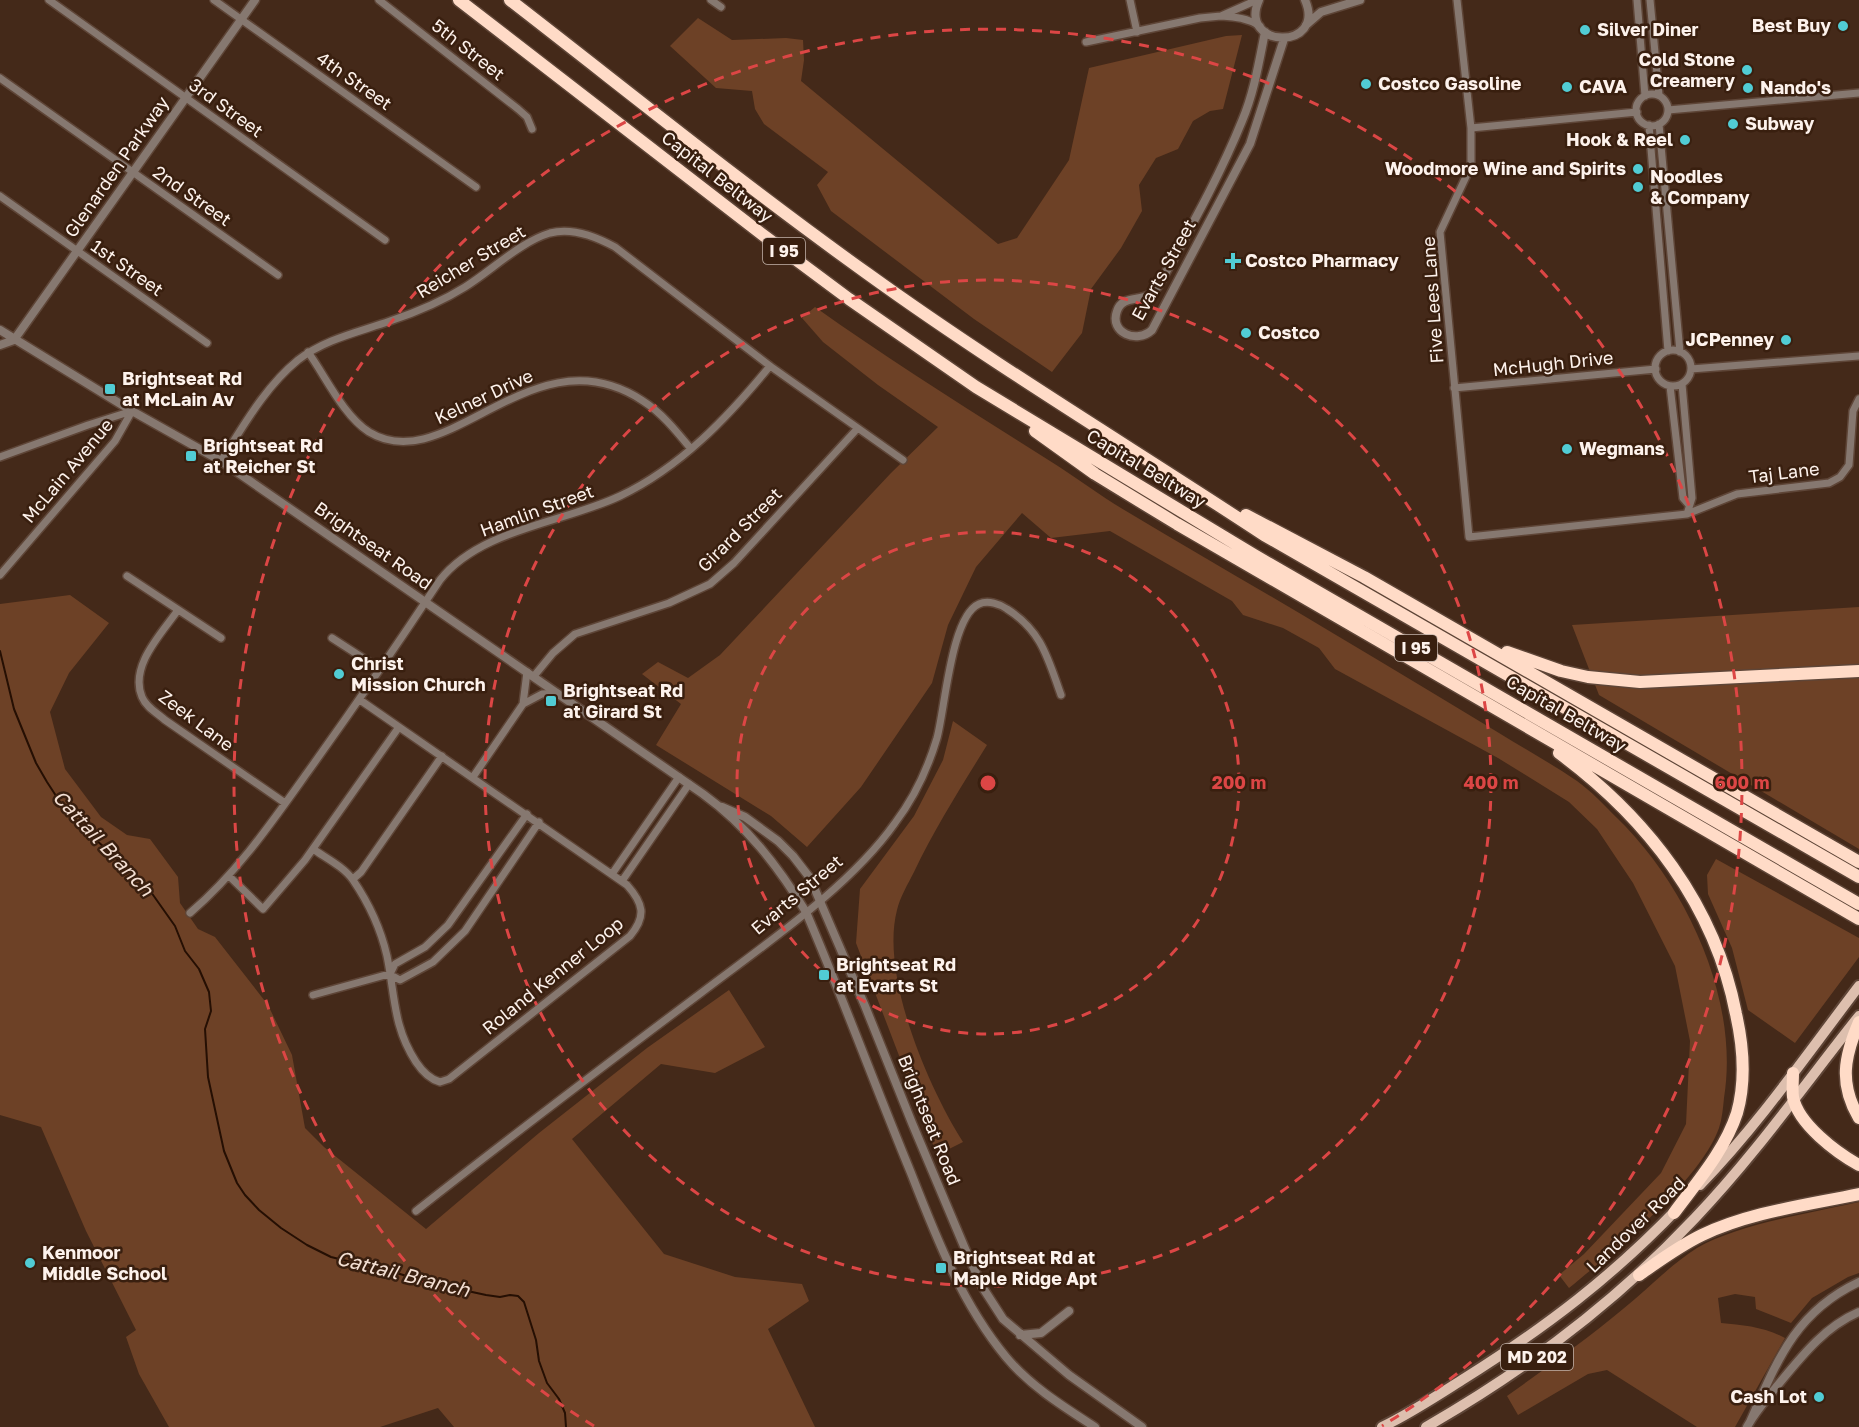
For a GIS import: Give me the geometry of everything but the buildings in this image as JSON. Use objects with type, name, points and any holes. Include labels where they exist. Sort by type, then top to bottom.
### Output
[{"type":"highway","name":"Capital Beltway","points":[[459,0],[772,242],[867,312],[976,387],[1264,561],[1859,904]]},
{"type":"highway","name":"Capital Beltway","points":[[510,0],[867,274],[1040,392],[1264,535],[1859,877]]},
{"type":"highway","points":[[976,387],[1104,480],[1247,566],[1859,919]]},
{"type":"highway","points":[[1184,482],[1365,577],[1859,862]]},
{"type":"highway","points":[[1462,633],[1536,663],[1588,677],[1614,681],[1692,681],[1859,670]]},
{"type":"highway","points":[[1512,719],[1586,773],[1646,832],[1678,872],[1694,897],[1724,965],[1733,995],[1739,1029],[1742,1089],[1737,1113],[1726,1137],[1674,1213]]},
{"type":"highway","points":[[1859,1022],[1847,1056],[1845,1073],[1851,1104],[1859,1118]]},
{"type":"highway","points":[[1793,1073],[1793,1099],[1802,1115],[1828,1146],[1859,1165]]},
{"type":"highway","points":[[1639,1275],[1683,1245],[1730,1224],[1859,1194]]},
{"type":"main road","name":"Landover Road","points":[[1382,1427],[1401,1418],[1549,1323],[1609,1276],[1721,1164],[1859,986]]},
{"type":"main road","name":"Landover Road","points":[[1426,1427],[1471,1401],[1547,1350],[1639,1275],[1733,1176],[1859,1016]]},
{"type":"street","name":"3rd Street","points":[[49,0],[385,240]]},
{"type":"street","name":"4th Street","points":[[214,0],[476,187]]},
{"type":"street","name":"Glenarden Parkway","points":[[14,340],[255,0]]},
{"type":"street","name":"5th Street","points":[[379,0],[518,109],[527,117],[532,129]]},
{"type":"street","points":[[711,0],[721,7]]},
{"type":"street","points":[[1130,0],[1137,32]]},
{"type":"street","points":[[1221,16],[1258,0]]},
{"type":"street","points":[[1258,0],[1256,13],[1263,29]]},
{"type":"street","points":[[1305,0],[1309,14],[1305,26]]},
{"type":"street","points":[[1086,42],[1200,18],[1221,16],[1240,17],[1273,37],[1284,39],[1293,37],[1321,12],[1360,0]]},
{"type":"street","name":"Five Lees Lane","points":[[1457,0],[1471,128],[1471,165],[1440,232],[1469,537],[1687,514]]},
{"type":"street","points":[[1637,0],[1645,96]]},
{"type":"street","points":[[1650,0],[1659,95]]},
{"type":"street","name":"Evarts Street","points":[[1263,29],[1253,89],[1242,121],[1215,181],[1159,285],[1148,296],[1129,299],[1117,311],[1116,321],[1119,328],[1131,337],[1146,336],[1152,330],[1234,178],[1250,144],[1284,39]]},
{"type":"street","name":"2nd Street","points":[[0,78],[278,275]]},
{"type":"street","points":[[1668,110],[1859,93]]},
{"type":"street","points":[[1659,95],[1666,102],[1668,110],[1666,117],[1659,124],[1649,125],[1642,122],[1636,112],[1637,105],[1645,96],[1659,95]]},
{"type":"street","points":[[1471,128],[1636,112]]},
{"type":"street","points":[[1659,124],[1680,352]]},
{"type":"street","points":[[1649,125],[1668,351]]},
{"type":"street","name":"1st Street","points":[[0,196],[207,343]]},
{"type":"street","name":"Reicher Street","points":[[221,461],[269,389],[308,352],[337,339],[426,309],[466,287],[533,241],[550,233],[569,231],[585,234],[615,247],[770,366],[903,460]]},
{"type":"street","name":"Brightseat Road","points":[[0,330],[132,411],[221,461],[679,777],[718,805],[764,850],[806,912],[931,1223],[971,1305],[994,1340],[1020,1372],[1095,1427]]},
{"type":"street","points":[[0,345],[14,340]]},
{"type":"street","points":[[1668,351],[1680,352],[1688,358],[1691,369],[1689,378],[1682,384],[1670,386],[1660,380],[1656,369],[1659,357],[1668,351]]},
{"type":"street","name":"Kelner Drive","points":[[308,352],[353,419],[369,432],[388,440],[411,443],[430,438],[495,405],[533,389],[556,383],[579,381],[603,384],[641,399],[664,418],[691,449]]},
{"type":"street","points":[[1691,369],[1859,356]]},
{"type":"street","name":"Hamlin Street","points":[[190,913],[229,876],[285,803],[452,566],[487,543],[620,496],[657,475],[691,449],[736,405],[770,366]]},
{"type":"street","name":"McHugh Drive","points":[[1454,388],[1656,369]]},
{"type":"street","points":[[1682,384],[1692,498],[1687,514]]},
{"type":"street","points":[[1670,386],[1683,498],[1689,505]]},
{"type":"street","name":"Taj Lane","points":[[1687,514],[1737,494],[1829,483],[1840,477],[1849,465],[1853,411],[1859,399]]},
{"type":"street","points":[[0,457],[132,411]]},
{"type":"street","name":"McLain Avenue","points":[[0,575],[115,441],[132,411]]},
{"type":"street","name":"Girard Street","points":[[531,674],[575,634],[669,603],[710,584],[734,564],[857,429]]},
{"type":"street","points":[[126,576],[221,638]]},
{"type":"street","name":"Evarts Street","points":[[416,1211],[806,912],[873,852],[895,824],[913,795],[936,739],[957,637],[965,618],[975,606],[984,603],[998,604],[1027,624],[1038,636],[1043,646],[1061,695]]},
{"type":"street","name":"Zeek Lane","points":[[178,610],[143,661],[138,679],[142,697],[150,708],[165,720],[285,803]]},
{"type":"street","points":[[332,638],[380,669]]},
{"type":"street","points":[[473,777],[523,704],[531,674]]},
{"type":"street","points":[[523,704],[542,694],[557,693]]},
{"type":"street","name":"Roland Kenner Loop","points":[[313,849],[353,879],[373,916],[387,956],[398,1024],[408,1049],[428,1077],[440,1082],[449,1078],[632,934],[642,916],[638,896],[622,881],[360,699]]},
{"type":"street","points":[[229,876],[263,909],[313,849],[399,727]]},
{"type":"street","points":[[353,879],[361,872],[442,756]]},
{"type":"street","points":[[612,874],[679,777]]},
{"type":"street","points":[[622,881],[688,784]]},
{"type":"street","name":"Brightseat Road","points":[[718,805],[745,817],[785,847],[810,878],[966,1251],[983,1288],[1003,1319],[1069,1376],[1142,1427]]},
{"type":"street","points":[[389,975],[395,964],[425,947],[448,925],[527,814]]},
{"type":"street","points":[[313,995],[389,975],[400,980],[433,962],[465,931],[539,822]]},
{"type":"street","points":[[1748,1424],[1770,1376],[1794,1335],[1823,1302],[1839,1291],[1859,1282]]},
{"type":"street","points":[[1020,1335],[1041,1333],[1069,1311]]},
{"type":"street","points":[[1748,1424],[1818,1338],[1845,1318],[1859,1312]]},
{"type":"shaded area","points":[[698,18],[732,40],[786,38],[803,40],[804,60],[801,81],[998,244],[1017,238],[1069,160],[1089,68],[1226,36],[1242,35],[1223,109],[1210,111],[1193,121],[1178,149],[1156,158],[1139,185],[1142,211],[1121,248],[1091,289],[1082,333],[1052,372],[974,319],[831,211],[817,185],[828,172],[764,124],[755,109],[752,91],[716,88],[670,46]]},
{"type":"shaded area","points":[[815,307],[1116,505],[1568,775],[1616,817],[1665,875],[1702,946],[1715,984],[1724,1022],[1727,1061],[1722,1117],[1709,1149],[1675,1192],[1631,1236],[1569,1288],[1559,1275],[1584,1254],[1661,1173],[1686,1124],[1690,1041],[1675,966],[1633,883],[1597,829],[1569,802],[1498,758],[1335,669],[1319,648],[1283,628],[1243,615],[1232,601],[1110,531],[1051,538],[1022,513],[976,567],[948,625],[932,683],[861,787],[807,847],[771,816],[656,745],[681,704],[642,674],[658,662],[688,678],[720,655],[891,473],[938,427],[878,385],[823,342],[802,318]]},
{"type":"shaded area","points":[[70,595],[109,623],[69,673],[50,712],[65,769],[101,817],[127,835],[150,839],[178,877],[180,903],[198,929],[215,937],[268,1005],[292,1055],[305,1128],[324,1147],[426,1229],[539,1133],[647,1048],[729,990],[765,1047],[715,1073],[661,1064],[572,1139],[664,1254],[735,1277],[802,1284],[809,1301],[768,1329],[815,1427],[454,1427],[438,1408],[380,1427],[169,1427],[139,1374],[126,1337],[136,1330],[86,1231],[41,1127],[0,1115],[0,604]]},
{"type":"shaded area","points":[[1859,607],[1859,849],[1599,695],[1572,625]]},
{"type":"shaded area","points":[[953,721],[987,745],[939,824],[904,891],[897,910],[894,936],[895,966],[910,1030],[936,1092],[963,1142],[937,1155],[856,943],[860,889],[914,816],[943,760]]},
{"type":"shaded area","points":[[1716,859],[1859,938],[1859,957],[1795,1043],[1748,1010],[1732,948],[1708,894],[1707,875]]},
{"type":"shaded area","points":[[1859,1202],[1859,1273],[1812,1298],[1791,1323],[1756,1309],[1755,1297],[1735,1294],[1718,1298],[1721,1323],[1762,1329],[1785,1338],[1735,1427],[1697,1427],[1607,1370],[1588,1374],[1518,1415],[1507,1396],[1595,1332],[1697,1248],[1733,1232],[1754,1226]]},
{"type":"waterway","name":"Cattail Branch","points":[[0,651],[14,709],[36,763],[47,782],[62,805],[85,830],[146,885],[175,926],[185,951],[199,969],[209,992],[211,1011],[205,1029],[208,1077],[224,1151],[237,1183],[245,1195],[281,1228],[331,1257],[486,1295],[518,1296],[524,1302],[547,1383],[559,1399],[565,1413],[566,1427]]},
{"type":"place","name":"Best Buy","points":[[1843,26]]},
{"type":"place","name":"Silver Diner","points":[[1585,30]]},
{"type":"place","name":"Cold Stone Creamery","points":[[1747,70]]},
{"type":"place","name":"Costco Gasoline","points":[[1366,84]]},
{"type":"place","name":"CAVA","points":[[1567,87]]},
{"type":"place","name":"Nando's","points":[[1748,88]]},
{"type":"place","name":"Subway","points":[[1733,124]]},
{"type":"place","name":"Hook & Reel","points":[[1685,140]]},
{"type":"place","name":"Woodmore Wine and Spirits","points":[[1638,169]]},
{"type":"place","name":"Noodles & Company","points":[[1638,187]]},
{"type":"place","name":"Costco Pharmacy","points":[[1233,261]]},
{"type":"place","name":"Costco","points":[[1246,333]]},
{"type":"place","name":"JCPenney","points":[[1786,340]]},
{"type":"place","name":"Brightseat Rd at McLain Av","points":[[110,389]]},
{"type":"place","name":"Wegmans","points":[[1567,449]]},
{"type":"place","name":"Brightseat Rd at Reicher St","points":[[191,456]]},
{"type":"place","name":"Christ Mission Church","points":[[339,674]]},
{"type":"place","name":"Brightseat Rd at Girard St","points":[[551,701]]},
{"type":"place","name":"Brightseat Rd at Evarts St","points":[[824,975]]},
{"type":"place","name":"Kenmoor Middle School","points":[[30,1263]]},
{"type":"place","name":"Brightseat Rd at Maple Ridge Apt","points":[[941,1268]]},
{"type":"place","name":"Cash Lot","points":[[1819,1397]]}]
